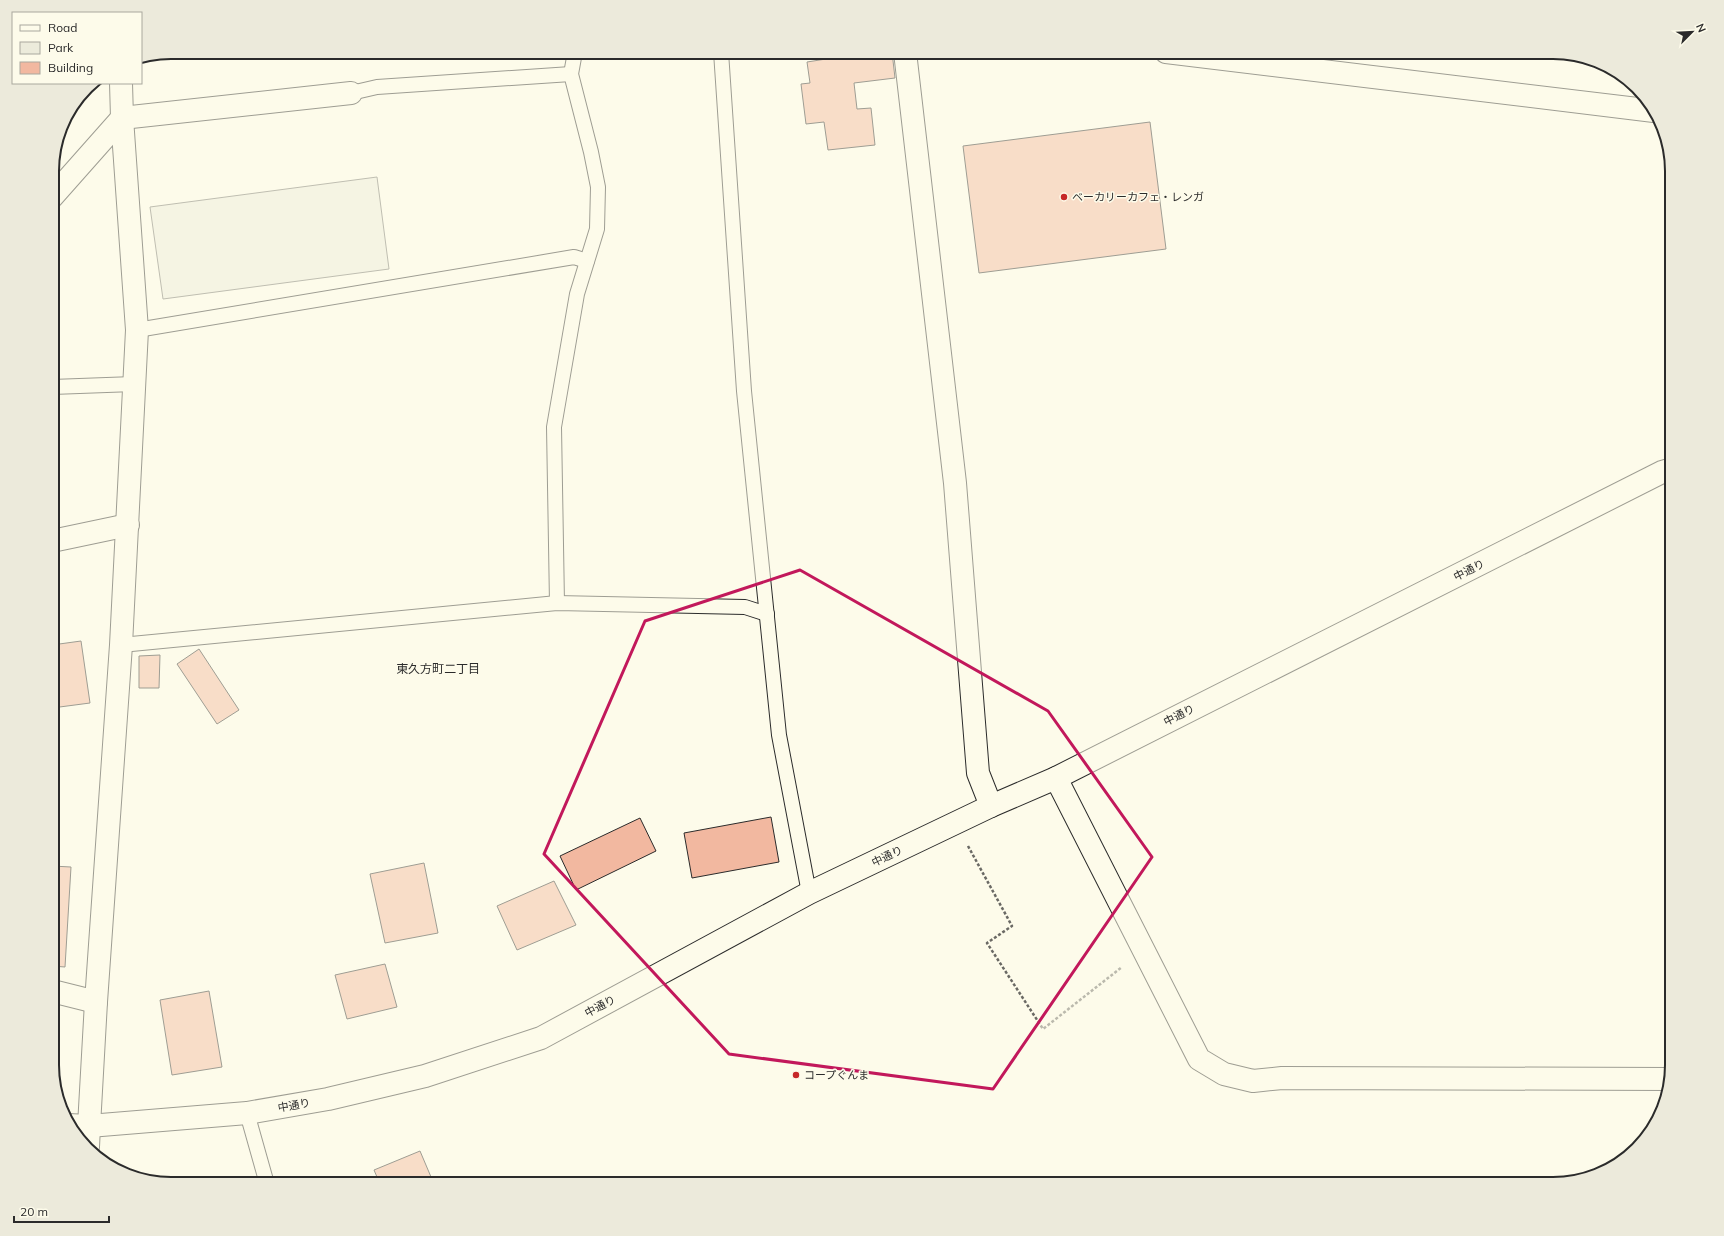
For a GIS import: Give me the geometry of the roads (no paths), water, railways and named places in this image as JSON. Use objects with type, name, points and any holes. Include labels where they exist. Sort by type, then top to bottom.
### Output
[{"type":"street","points":[[906,59],[955,483],[978,773],[991,806]]},
{"type":"street","points":[[1224,59],[1647,110]]},
{"type":"street","points":[[78,1125],[96,1002],[121,645],[137,330],[122,118],[122,84]]},
{"type":"street","points":[[59,189],[122,118],[351,93]]},
{"type":"street","name":"中通り","points":[[78,1125],[247,1112],[328,1099],[426,1076],[541,1038],[809,893],[991,806],[1056,778],[1665,471]]},
{"type":"street","points":[[59,540],[128,525]]},
{"type":"street","points":[[1056,778],[1199,1059],[1224,1074],[1252,1081],[1282,1078],[1664,1079]]},
{"type":"street","points":[[59,992],[96,1002]]},
{"type":"lane","points":[[557,603],[554,427],[577,294],[596,229],[598,187],[572,74],[574,59]]},
{"type":"lane","points":[[721,59],[744,391],[779,735],[809,893]]},
{"type":"lane","points":[[351,93],[377,87],[572,74]]},
{"type":"lane","points":[[137,330],[574,257],[587,261]]},
{"type":"lane","points":[[59,387],[134,384]]},
{"type":"lane","points":[[121,645],[557,603],[745,607],[767,614]]},
{"type":"lane","points":[[247,1112],[265,1177]]},
{"type":"place","name":"ベーカリーカフェ・レンガ","points":[[1064,197]]},
{"type":"place","name":"コープぐんま","points":[[796,1075]]},
{"type":"district","name":"東久方町二丁目","points":[[438,668]]}]
